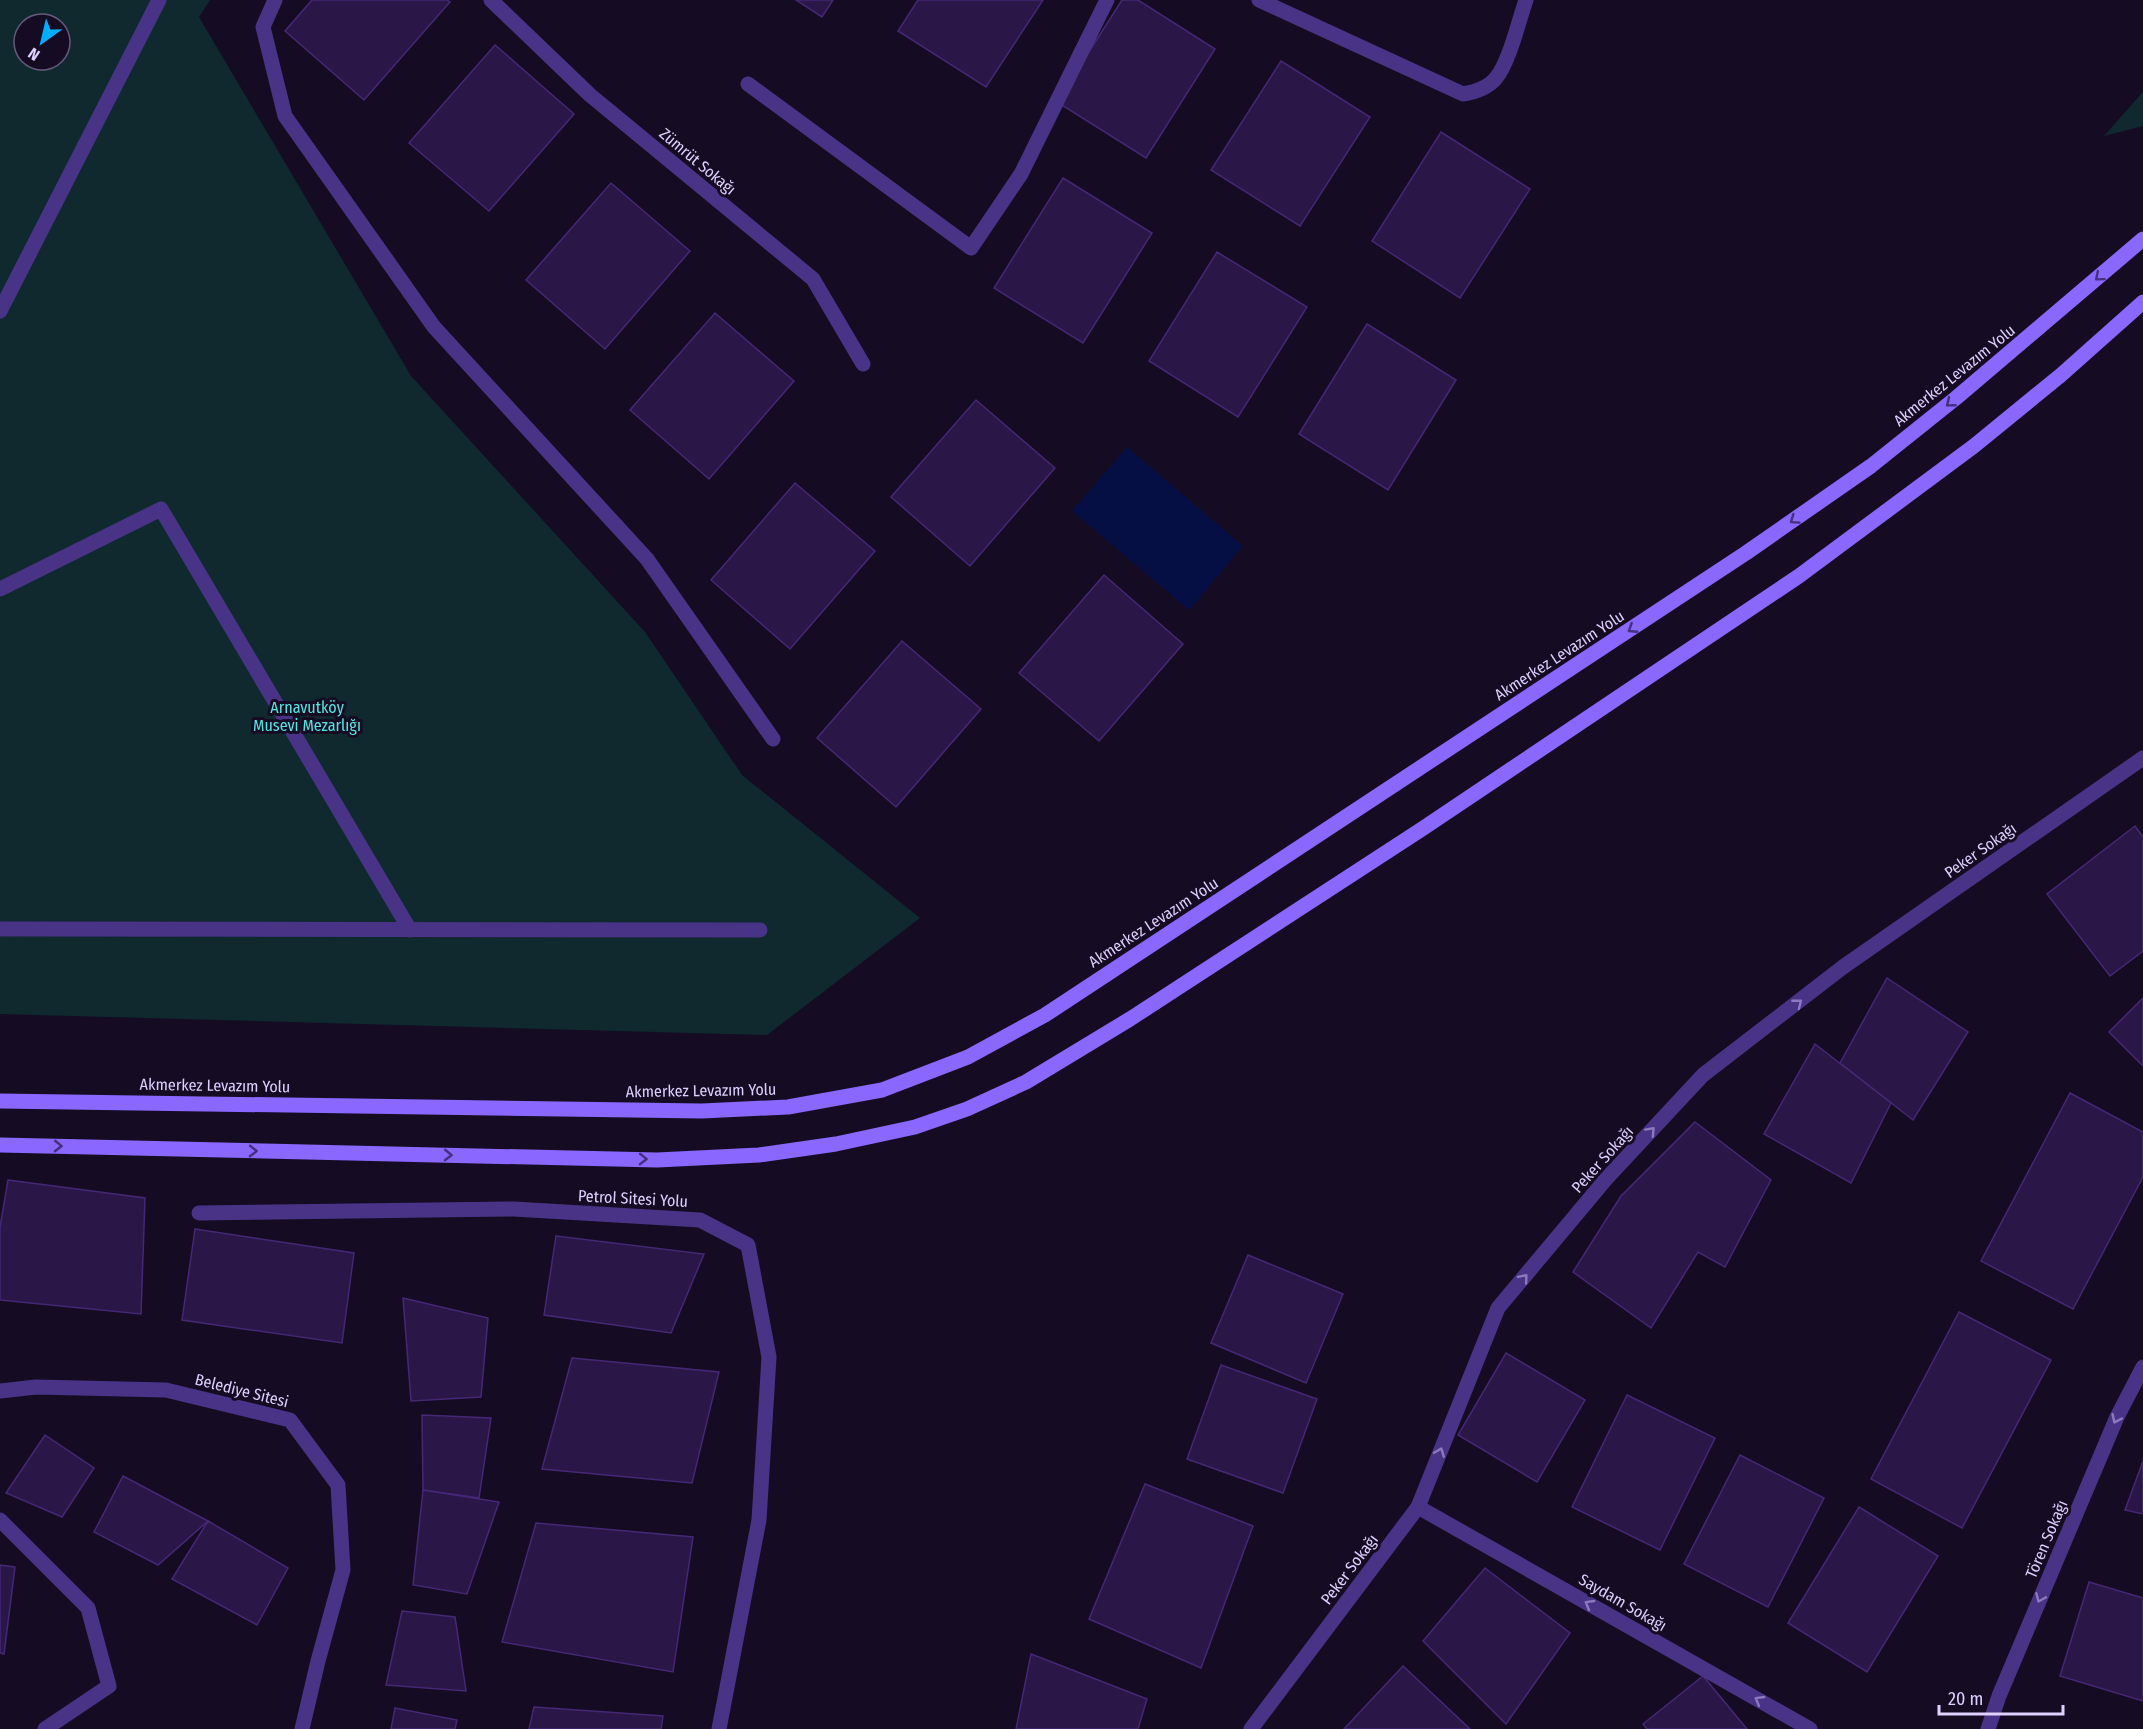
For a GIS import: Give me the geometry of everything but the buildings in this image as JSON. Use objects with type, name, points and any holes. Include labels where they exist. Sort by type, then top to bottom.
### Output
[{"type":"main road","name":"Akmerkez Levazım Yolu","points":[[0,1101],[712,1110],[788,1107],[882,1090],[968,1058],[1045,1015],[1746,554],[1879,459],[1956,398],[2143,239]]},
{"type":"main road","points":[[0,1145],[657,1160],[759,1155],[836,1144],[915,1127],[967,1109],[1026,1082],[1130,1019],[1422,829],[1799,576],[1974,446],[2061,375],[2143,302]]},
{"type":"street","points":[[0,310],[159,0]]},
{"type":"street","points":[[275,0],[263,27],[285,116],[434,327],[647,559],[773,739]]},
{"type":"street","name":"Zümrüt Sokağı","points":[[491,0],[590,95],[813,279],[863,364]]},
{"type":"street","points":[[748,84],[971,248],[1021,174],[1107,0]]},
{"type":"street","points":[[1258,0],[1463,94],[1476,92],[1496,78],[1503,67],[1526,0]]},
{"type":"street","points":[[0,589],[161,509],[410,930]]},
{"type":"street","name":"Peker Sokağı","points":[[1251,1729],[1418,1507],[1498,1308],[1606,1179],[1703,1076],[1844,967],[2143,758]]},
{"type":"street","points":[[0,929],[760,930]]},
{"type":"street","name":"Petrol Sitesi Yolu","points":[[199,1213],[514,1209],[700,1220],[748,1245],[769,1358],[759,1520],[719,1729]]},
{"type":"street","name":"Tören Sokağı","points":[[1988,1729],[1999,1696],[2112,1428],[2143,1367]]},
{"type":"street","name":"Belediye Sitesi","points":[[0,1391],[36,1387],[166,1390],[290,1420],[338,1485],[343,1570],[302,1729]]},
{"type":"street","name":"Saydam Sokağı","points":[[1418,1507],[1810,1729]]},
{"type":"street","points":[[0,1520],[88,1608],[109,1686],[45,1729]]},
{"type":"green space","name":"Arnavutköy Musevi Mezarlığı","points":[[0,0],[210,0],[199,17],[411,376],[645,632],[742,775],[920,918],[767,1035],[0,1014]]},
{"type":"green space","points":[[2143,92],[2143,126],[2104,136]]},
{"type":"shaded area","points":[[1127,447],[1243,546],[1189,610],[1072,511]]}]
